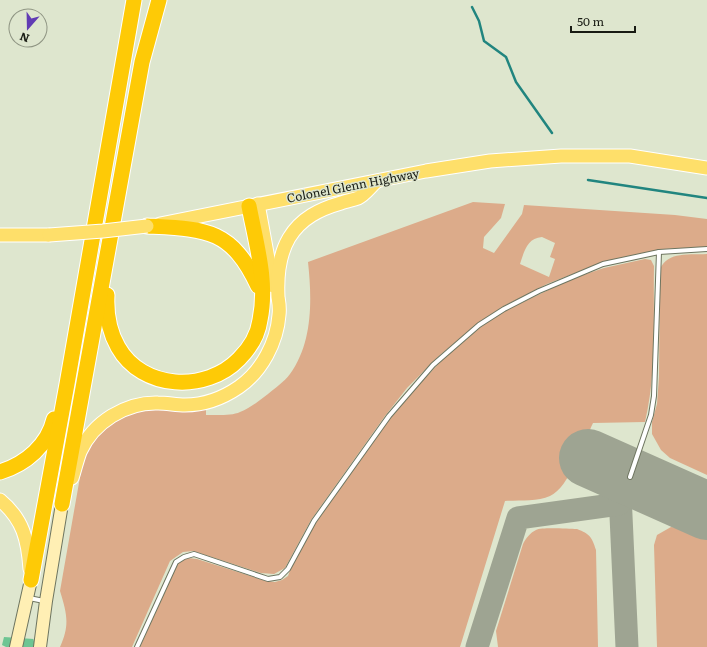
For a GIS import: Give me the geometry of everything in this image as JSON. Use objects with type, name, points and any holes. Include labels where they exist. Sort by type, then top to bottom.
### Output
[{"type":"highway","points":[[30,580],[67,384],[134,0]]},
{"type":"highway","points":[[142,62],[140,50],[149,0]]},
{"type":"highway","points":[[62,504],[142,62],[159,0]]},
{"type":"highway","points":[[105,266],[107,313],[113,337],[119,349],[133,366],[158,378],[172,382],[182,383],[202,381],[230,368],[249,348],[257,332],[260,321],[263,284],[253,205]]},
{"type":"highway","points":[[147,226],[196,229],[226,242],[245,262],[262,295]]},
{"type":"highway","points":[[0,472],[9,469],[26,459],[39,448],[52,426],[55,413],[67,384]]},
{"type":"main road","name":"Colonel Glenn Highway","points":[[0,235],[49,235],[147,226],[426,171],[482,162],[549,156],[630,156],[707,168]]},
{"type":"main road","points":[[62,504],[80,452],[89,437],[105,420],[125,409],[137,405],[158,403],[194,404],[211,401],[230,393],[245,382],[260,366],[271,346],[278,322],[278,296],[282,255],[285,245],[295,229],[316,212],[359,197],[376,182]]},
{"type":"main road","points":[[253,205],[274,291],[278,296]]},
{"type":"main road","points":[[0,500],[14,514],[24,531],[29,552],[30,580]]},
{"type":"street","points":[[40,647],[62,504]]},
{"type":"street","points":[[16,647],[30,580]]},
{"type":"street","points":[[10,647],[13,633],[22,624]]},
{"type":"street","points":[[22,624],[25,637],[23,647]]},
{"type":"street","points":[[43,627],[43,647]]},
{"type":"lane","points":[[137,647],[176,562],[184,556],[194,554],[268,579],[280,577],[288,569],[314,521],[389,416],[433,365],[479,325],[504,308],[539,291],[603,264],[659,252],[707,249]]},
{"type":"lane","points":[[630,477],[651,415],[654,396],[659,252]]},
{"type":"lane","points":[[27,598],[46,601]]},
{"type":"shaded area","points":[[473,202],[505,204],[501,218],[484,237],[483,248],[494,253],[522,214],[524,205],[675,215],[707,219],[707,247],[664,249],[601,263],[547,284],[504,306],[471,329],[439,356],[407,388],[385,416],[311,520],[285,568],[274,574],[261,573],[193,551],[183,552],[170,561],[132,647],[60,647],[65,632],[66,613],[60,591],[83,460],[87,450],[98,434],[119,418],[146,409],[206,408],[206,415],[233,414],[251,406],[285,380],[298,362],[307,334],[310,305],[308,262]],"holes":[[[542,237],[555,243],[550,257],[555,259],[549,277],[520,264],[527,246],[533,240]]]},
{"type":"shaded area","points":[[707,254],[707,475],[670,458],[661,450],[652,434],[652,422],[657,404],[659,377],[660,269],[668,259],[680,255]]},
{"type":"shaded area","points":[[645,259],[651,260],[654,266],[654,325],[653,364],[649,403],[645,422],[593,423],[570,474],[557,491],[545,498],[505,501],[460,647],[140,647],[177,564],[181,560],[188,558],[197,559],[266,581],[275,582],[288,576],[292,565],[312,528],[392,416],[441,361],[482,326],[505,311],[571,279],[604,268]]},
{"type":"shaded area","points":[[671,527],[681,528],[707,539],[707,647],[657,647],[654,545],[657,535]]},
{"type":"shaded area","points":[[539,529],[577,529],[590,536],[596,550],[598,647],[498,647],[496,631],[525,540],[528,536]]},
{"type":"building","points":[[4,637],[34,639],[35,647],[6,647],[2,645]]},
{"type":"waterway","points":[[472,7],[479,21],[484,41],[506,57],[516,82],[552,133]]},
{"type":"waterway","points":[[588,180],[707,198]]},
{"type":"taxiway","points":[[619,472],[627,647]]},
{"type":"taxiway","points":[[477,647],[518,518],[619,504]]},
{"type":"runway","points":[[588,458],[707,511]]}]
